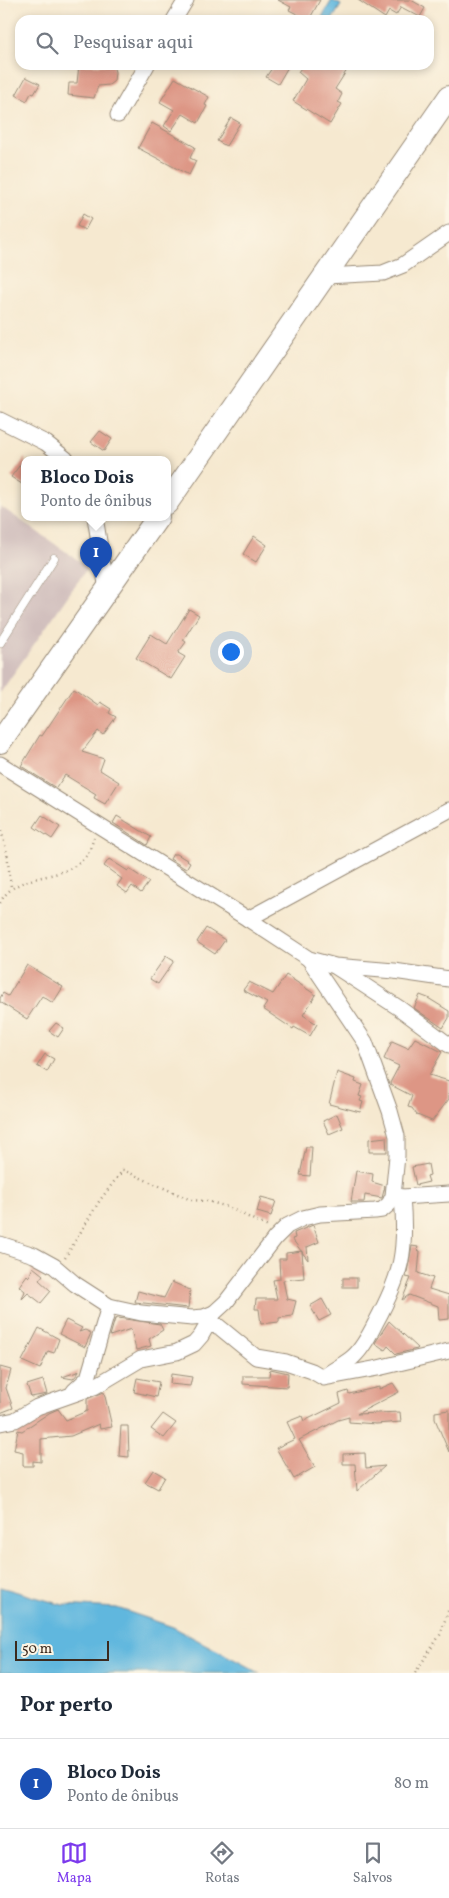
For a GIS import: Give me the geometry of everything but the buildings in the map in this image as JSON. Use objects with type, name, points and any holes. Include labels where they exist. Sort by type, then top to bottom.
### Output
[{"type":"main road","points":[[171,497],[449,97]]},
{"type":"main road","points":[[0,742],[155,521]]},
{"type":"street","points":[[177,15],[186,0]]},
{"type":"street","points":[[118,115],[144,70]]},
{"type":"street","points":[[326,276],[383,273],[403,265],[449,233]]},
{"type":"street","points":[[0,420],[46,443],[62,456]]},
{"type":"street","points":[[96,521],[107,590]]},
{"type":"street","points":[[0,764],[248,918],[309,959],[335,966],[394,971],[449,979]]},
{"type":"street","points":[[248,918],[449,810]]},
{"type":"street","points":[[309,959],[365,1042],[390,1111],[397,1136],[397,1196],[404,1241],[394,1288],[369,1336],[354,1356],[324,1378]]},
{"type":"street","points":[[335,966],[399,1008],[449,1045]]},
{"type":"street","points":[[0,1423],[15,1420],[37,1407],[101,1383],[140,1359],[177,1352],[194,1344],[210,1319],[287,1226],[304,1218],[320,1214],[382,1210],[397,1196],[449,1194]]},
{"type":"street","points":[[0,1244],[34,1255],[54,1266],[74,1284],[109,1306],[141,1313],[210,1319],[256,1357],[286,1362],[312,1371],[324,1378],[449,1351]]},
{"type":"street","points":[[64,1398],[82,1386],[88,1378],[109,1306]]},
{"type":"lane","points":[[0,643],[54,558]]},
{"type":"path","points":[[0,826],[7,852],[11,887]]},
{"type":"path","points":[[1,900],[11,887],[28,880],[69,870],[86,856],[99,826]]},
{"type":"path","points":[[54,1266],[63,1262],[86,1222],[123,1170],[191,1200],[206,1201],[228,1207],[280,1234]]},
{"type":"path","points":[[415,1673],[440,1635],[449,1608]]},
{"type":"shaded area","points":[[0,506],[88,567],[0,693]]},
{"type":"water","points":[[332,0],[341,5],[335,15],[323,15]]},
{"type":"water","points":[[0,1587],[63,1605],[117,1608],[173,1627],[260,1673],[0,1673]]},
{"type":"place","name":"Bloco Dois","points":[[96,578]]}]
